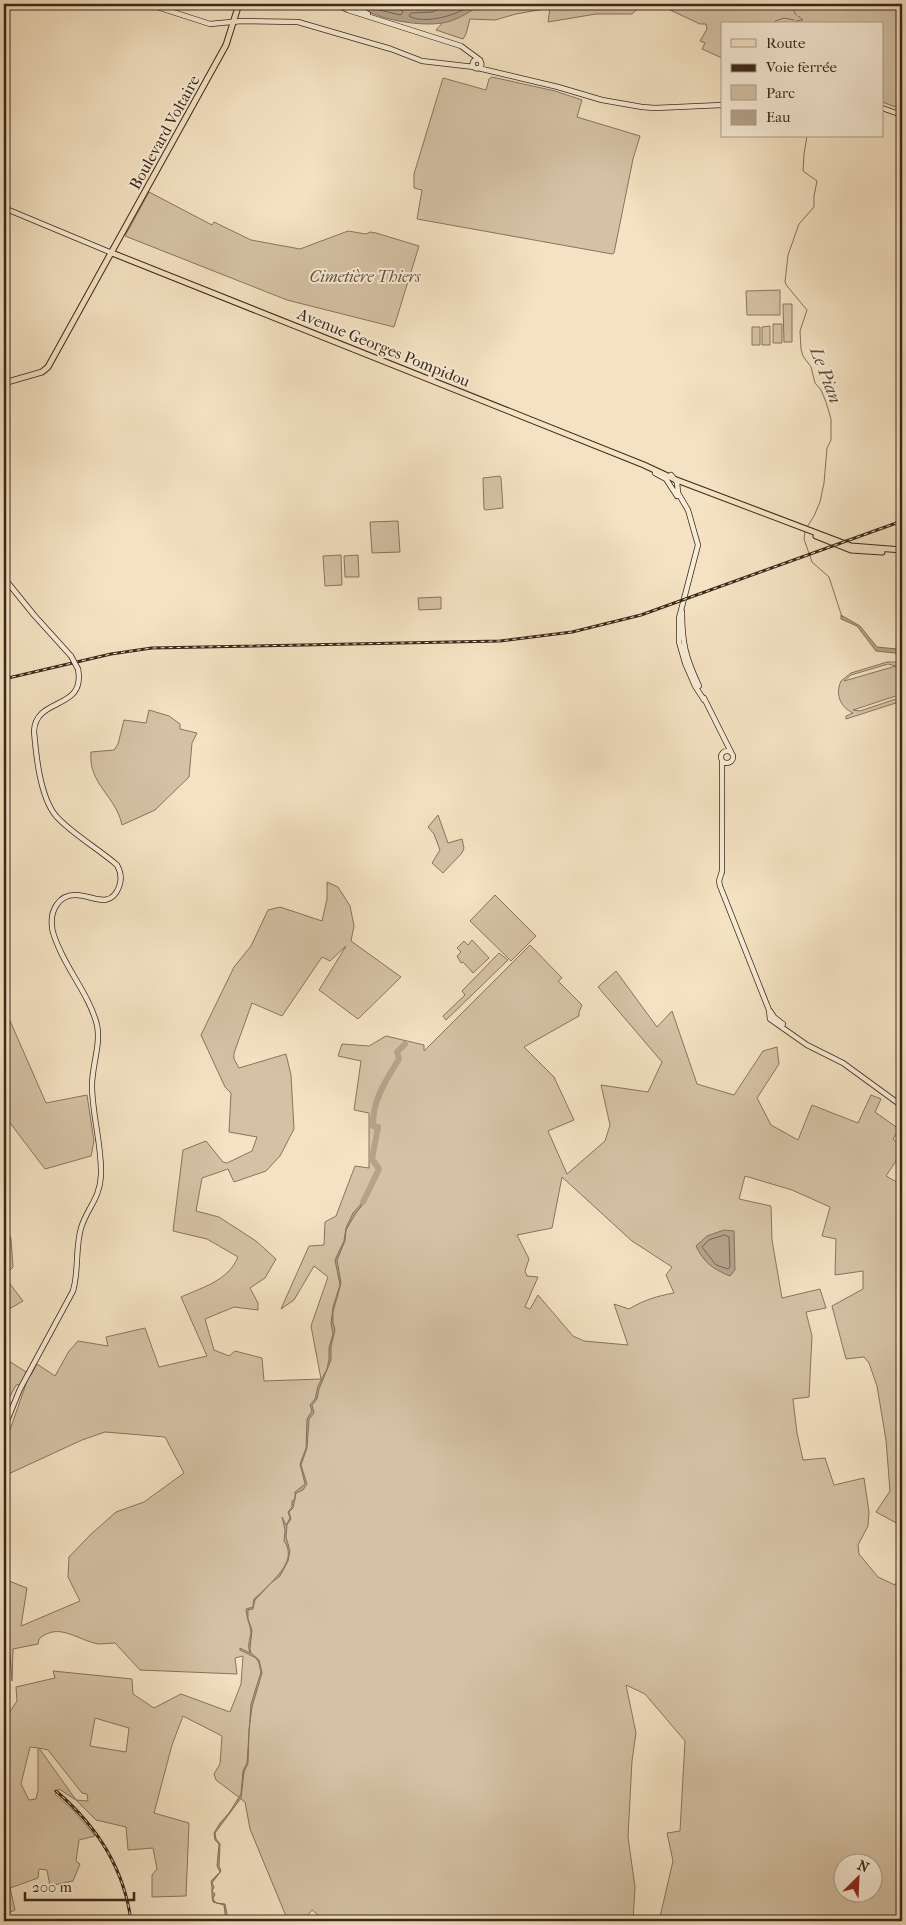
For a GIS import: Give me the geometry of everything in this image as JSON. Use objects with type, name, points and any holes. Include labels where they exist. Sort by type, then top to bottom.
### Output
[{"type":"main road","name":"Boulevard Voltaire","points":[[4,383],[46,370],[226,45],[239,4]]},
{"type":"main road","name":"Avenue Georges Pompidou","points":[[112,253],[786,522],[843,548],[861,549]]},
{"type":"main road","name":"Avenue Georges Pompidou","points":[[679,480],[709,490],[722,497]]},
{"type":"main road","name":"Avenue Georges Pompidou","points":[[679,480],[709,490]]},
{"type":"main road","name":"Avenue Georges Pompidou","points":[[806,531],[861,549]]},
{"type":"main road","points":[[861,549],[902,552]]},
{"type":"street","points":[[148,4],[210,24],[234,21],[298,22],[422,61],[475,65],[602,100],[651,108],[721,105]]},
{"type":"street","points":[[336,4],[348,10],[458,45],[496,72]]},
{"type":"street","points":[[350,4],[376,18]]},
{"type":"street","points":[[458,45],[471,55],[475,65]]},
{"type":"street","points":[[475,65],[477,60],[480,62]]},
{"type":"street","points":[[475,65],[480,62]]},
{"type":"street","points":[[884,109],[902,115]]},
{"type":"street","points":[[4,208],[112,253]]},
{"type":"street","points":[[649,468],[666,479],[680,501],[683,502]]},
{"type":"street","points":[[670,485],[679,480]]},
{"type":"street","points":[[679,480],[683,502]]},
{"type":"street","points":[[679,480],[678,493],[690,517],[698,545],[678,624],[682,656],[731,752],[733,758],[723,769]]},
{"type":"street","points":[[4,578],[71,656],[78,669],[78,686],[74,694],[42,712],[35,723],[35,737],[42,782],[47,799],[57,817],[116,865],[120,870],[121,880],[116,892],[109,898],[99,900],[78,895],[69,896],[60,901],[53,914],[52,926],[55,939],[75,982],[91,1008],[98,1034],[93,1063],[92,1088],[100,1156],[100,1184],[94,1204],[82,1226],[78,1243],[76,1279],[68,1302],[20,1389],[4,1428]]},
{"type":"street","points":[[682,610],[684,648]]},
{"type":"street","points":[[678,624],[681,643],[704,700]]},
{"type":"street","points":[[682,656],[698,685]]},
{"type":"street","points":[[724,740],[721,757],[723,769],[722,871],[719,881],[771,1017],[807,1045],[843,1062],[902,1106]]},
{"type":"street","points":[[722,753],[726,751],[731,752]]},
{"type":"street","points":[[722,761],[729,762]]},
{"type":"street","points":[[771,1017],[777,1019],[787,1029]]},
{"type":"street","points":[[4,1664],[6,1710],[4,1722]]},
{"type":"green space","points":[[472,4],[642,4],[632,14],[596,14],[548,22],[550,8],[495,20],[470,19],[463,39],[436,30],[453,11]]},
{"type":"green space","points":[[665,4],[902,4],[902,94],[900,94],[896,107],[884,103],[884,22],[721,22],[721,58],[702,49],[705,43],[700,41],[707,29],[706,24],[700,24],[668,9]]},
{"type":"green space","points":[[492,77],[555,91],[582,100],[577,117],[640,136],[633,159],[614,253],[417,219],[422,190],[414,188],[414,174],[443,78],[486,90],[489,79]]},
{"type":"green space","name":"Cimetière Thiers","points":[[149,192],[212,225],[214,222],[251,240],[300,249],[348,231],[366,234],[370,232],[376,233],[419,246],[394,327],[287,300],[125,236]]},
{"type":"green space","points":[[780,290],[780,315],[747,315],[746,291]]},
{"type":"green space","points":[[783,304],[792,304],[792,342],[784,342]]},
{"type":"green space","points":[[773,324],[782,324],[782,343],[773,343]]},
{"type":"green space","points":[[770,326],[770,345],[762,345],[762,327]]},
{"type":"green space","points":[[752,327],[760,327],[760,345],[752,345]]},
{"type":"green space","points":[[500,476],[503,508],[486,510],[484,509],[483,478]]},
{"type":"green space","points":[[398,521],[400,552],[372,553],[370,522]]},
{"type":"green space","points":[[341,555],[342,585],[325,586],[323,556]]},
{"type":"green space","points":[[358,555],[359,577],[345,577],[344,556]]},
{"type":"green space","points":[[441,597],[441,609],[419,610],[418,598]]},
{"type":"green space","points":[[887,662],[896,662],[902,666],[902,670],[896,666],[902,694],[853,710],[860,711],[902,697],[902,701],[846,719],[846,716],[853,713],[842,704],[839,686],[841,681],[851,673]],"holes":[[[888,664],[896,666],[844,681],[851,675]]]},
{"type":"green space","points":[[149,710],[169,716],[180,724],[180,729],[197,733],[192,743],[189,777],[155,810],[122,825],[119,815],[94,773],[91,763],[91,752],[114,750],[118,744],[124,720],[146,723]]},
{"type":"green space","points":[[438,815],[448,843],[462,839],[464,848],[462,853],[443,873],[432,863],[440,850],[434,834],[428,827]]},
{"type":"green space","points":[[327,882],[338,887],[350,906],[354,926],[351,941],[401,977],[358,1019],[319,990],[346,946],[330,961],[322,957],[282,1016],[252,1003],[234,1053],[234,1059],[239,1068],[286,1054],[291,1075],[294,1129],[280,1156],[266,1171],[234,1182],[228,1169],[202,1178],[196,1211],[219,1217],[256,1241],[276,1259],[265,1278],[250,1288],[258,1303],[258,1310],[234,1307],[205,1319],[214,1350],[229,1356],[235,1351],[262,1358],[264,1381],[321,1379],[311,1326],[328,1277],[314,1266],[294,1300],[281,1309],[309,1246],[324,1245],[325,1222],[336,1216],[355,1166],[369,1168],[369,1113],[354,1110],[361,1061],[338,1056],[342,1044],[369,1046],[386,1036],[424,1045],[424,1051],[530,945],[562,978],[558,981],[582,1005],[579,1016],[524,1047],[554,1077],[574,1120],[548,1131],[567,1174],[605,1141],[610,1125],[601,1085],[648,1092],[662,1062],[598,987],[616,971],[657,1027],[672,1011],[697,1084],[734,1095],[763,1051],[777,1047],[779,1064],[757,1098],[771,1125],[798,1140],[812,1105],[858,1123],[871,1095],[881,1099],[875,1112],[899,1129],[893,1139],[902,1147],[902,1152],[886,1176],[902,1185],[902,1526],[876,1512],[890,1491],[886,1440],[877,1386],[869,1363],[864,1357],[846,1359],[832,1306],[863,1289],[863,1271],[835,1275],[836,1239],[822,1236],[830,1207],[792,1190],[745,1176],[739,1199],[771,1206],[772,1240],[782,1298],[820,1289],[826,1308],[806,1312],[812,1336],[809,1397],[793,1399],[797,1433],[803,1460],[825,1458],[834,1485],[864,1478],[869,1512],[868,1526],[858,1545],[859,1554],[878,1577],[895,1585],[902,1571],[902,1921],[659,1921],[673,1861],[667,1833],[680,1831],[685,1741],[645,1694],[626,1685],[636,1733],[632,1761],[628,1837],[635,1887],[633,1921],[325,1921],[312,1910],[303,1921],[288,1921],[250,1829],[245,1802],[216,1780],[214,1774],[220,1764],[222,1736],[183,1716],[172,1745],[154,1813],[189,1823],[186,1896],[152,1897],[152,1875],[157,1869],[153,1848],[128,1850],[126,1827],[96,1820],[76,1800],[59,1789],[55,1794],[74,1811],[95,1836],[79,1840],[76,1861],[80,1864],[73,1881],[50,1886],[47,1870],[39,1869],[38,1878],[10,1888],[15,1910],[4,1915],[4,1736],[9,1713],[17,1701],[16,1687],[55,1678],[53,1671],[132,1679],[133,1694],[154,1708],[181,1694],[230,1712],[241,1684],[243,1656],[235,1658],[237,1674],[140,1670],[115,1643],[99,1644],[69,1634],[54,1632],[46,1634],[39,1639],[38,1644],[13,1649],[12,1681],[4,1579],[27,1588],[21,1626],[80,1601],[68,1577],[69,1557],[116,1512],[144,1502],[184,1473],[165,1437],[105,1432],[82,1440],[4,1476],[4,1447],[26,1384],[16,1385],[4,1408],[4,1358],[31,1375],[37,1364],[55,1376],[69,1351],[78,1341],[108,1346],[106,1337],[145,1328],[159,1367],[207,1356],[181,1297],[221,1278],[234,1265],[238,1257],[207,1239],[173,1231],[183,1150],[206,1141],[223,1162],[227,1163],[252,1151],[257,1137],[229,1132],[231,1093],[225,1087],[201,1035],[234,967],[251,946],[268,910],[280,907],[322,921],[327,899]],"holes":[[[562,1177],[632,1241],[672,1267],[666,1275],[674,1293],[651,1299],[629,1309],[614,1304],[628,1345],[584,1341],[573,1336],[538,1295],[530,1309],[525,1307],[538,1277],[527,1276],[525,1271],[529,1259],[517,1235],[552,1228]],[[95,1718],[129,1728],[126,1752],[90,1746]],[[30,1747],[38,1748],[38,1790],[36,1799],[29,1800],[21,1784]],[[39,1748],[48,1750],[82,1793],[87,1794],[88,1801],[76,1800]]]},
{"type":"green space","points":[[495,895],[536,936],[511,961],[470,921]]},
{"type":"green space","points":[[472,940],[489,958],[473,973],[463,962],[461,963],[457,956],[461,952],[457,948],[464,941],[468,945]]},
{"type":"green space","points":[[499,953],[508,960],[446,1020],[443,1016],[465,995],[462,991]]},
{"type":"green space","points":[[4,1007],[46,1103],[87,1095],[94,1141],[91,1156],[45,1169],[4,1115]]},
{"type":"green space","points":[[4,1219],[11,1239],[13,1267],[4,1276]]},
{"type":"green space","points":[[4,1276],[23,1301],[4,1312]]},
{"type":"water","points":[[357,4],[398,4],[408,8],[432,7],[440,4],[482,4],[451,21],[426,24],[387,18],[365,10]]},
{"type":"water","points":[[841,615],[860,626],[877,647],[897,649],[902,653],[902,658],[895,653],[876,651],[857,626],[841,619]]},
{"type":"water","points":[[363,1202],[346,1230],[345,1241],[337,1260],[341,1283],[333,1312],[335,1330],[331,1346],[331,1360],[317,1399],[312,1405],[314,1413],[309,1419],[307,1448],[301,1465],[307,1484],[303,1490],[296,1493],[295,1498],[295,1492],[305,1484],[300,1464],[306,1448],[307,1419],[312,1411],[310,1405],[315,1399],[329,1359],[329,1348],[333,1334],[331,1323],[333,1307],[340,1285],[335,1260],[344,1241],[346,1228],[353,1213]]},
{"type":"water","points":[[724,1230],[734,1231],[735,1270],[730,1276],[710,1265],[702,1257],[696,1246],[707,1236]]},
{"type":"water","points":[[295,1499],[293,1508],[289,1512],[291,1519],[287,1525],[286,1537],[290,1551],[288,1561],[280,1576],[255,1600],[253,1609],[248,1610],[248,1619],[252,1630],[250,1649],[251,1653],[259,1660],[262,1673],[252,1707],[250,1725],[251,1704],[261,1672],[256,1658],[240,1650],[240,1648],[250,1653],[249,1645],[251,1630],[247,1616],[246,1609],[253,1607],[254,1599],[279,1574],[287,1562],[288,1548],[284,1541],[285,1530],[282,1517],[286,1525],[290,1518],[288,1512],[292,1507],[292,1501]]},
{"type":"water","points":[[249,1737],[248,1763],[244,1772],[241,1798],[215,1833],[216,1839],[220,1844],[219,1866],[221,1871],[212,1883],[214,1887],[212,1891],[211,1881],[220,1872],[217,1866],[219,1844],[215,1840],[214,1833],[241,1794],[243,1771],[247,1763]]},
{"type":"water","points":[[212,1891],[215,1894],[213,1899],[216,1903],[212,1899]]},
{"type":"water","points":[[217,1903],[225,1904],[228,1919],[226,1921],[224,1905]]},
{"type":"waterway","name":"Le Pian","points":[[795,9],[799,4]]},
{"type":"waterway","name":"Le Pian","points":[[794,11],[796,15]]},
{"type":"waterway","name":"Le Pian","points":[[796,21],[803,20],[798,16]]},
{"type":"waterway","name":"Le Pian","points":[[775,22],[784,18],[794,20]]},
{"type":"waterway","name":"Le Pian","points":[[807,138],[803,171],[817,181],[814,207],[799,224],[788,255],[785,282],[807,310],[800,331],[801,349],[803,356],[811,367],[815,383],[821,390],[831,419],[831,440],[827,448],[824,483],[820,502],[807,527]]},
{"type":"waterway","name":"Le Pian","points":[[805,531],[804,539],[812,562],[829,577],[842,617]]},
{"type":"waterway","points":[[363,1202],[379,1169],[372,1159],[378,1127],[373,1126],[377,1099],[399,1059],[397,1052],[405,1044]]},
{"type":"railway","points":[[4,679],[111,654],[152,648],[500,641],[572,632],[641,615],[902,521]]},
{"type":"railway","points":[[56,1791],[84,1818],[106,1849],[122,1883],[131,1921]]}]
